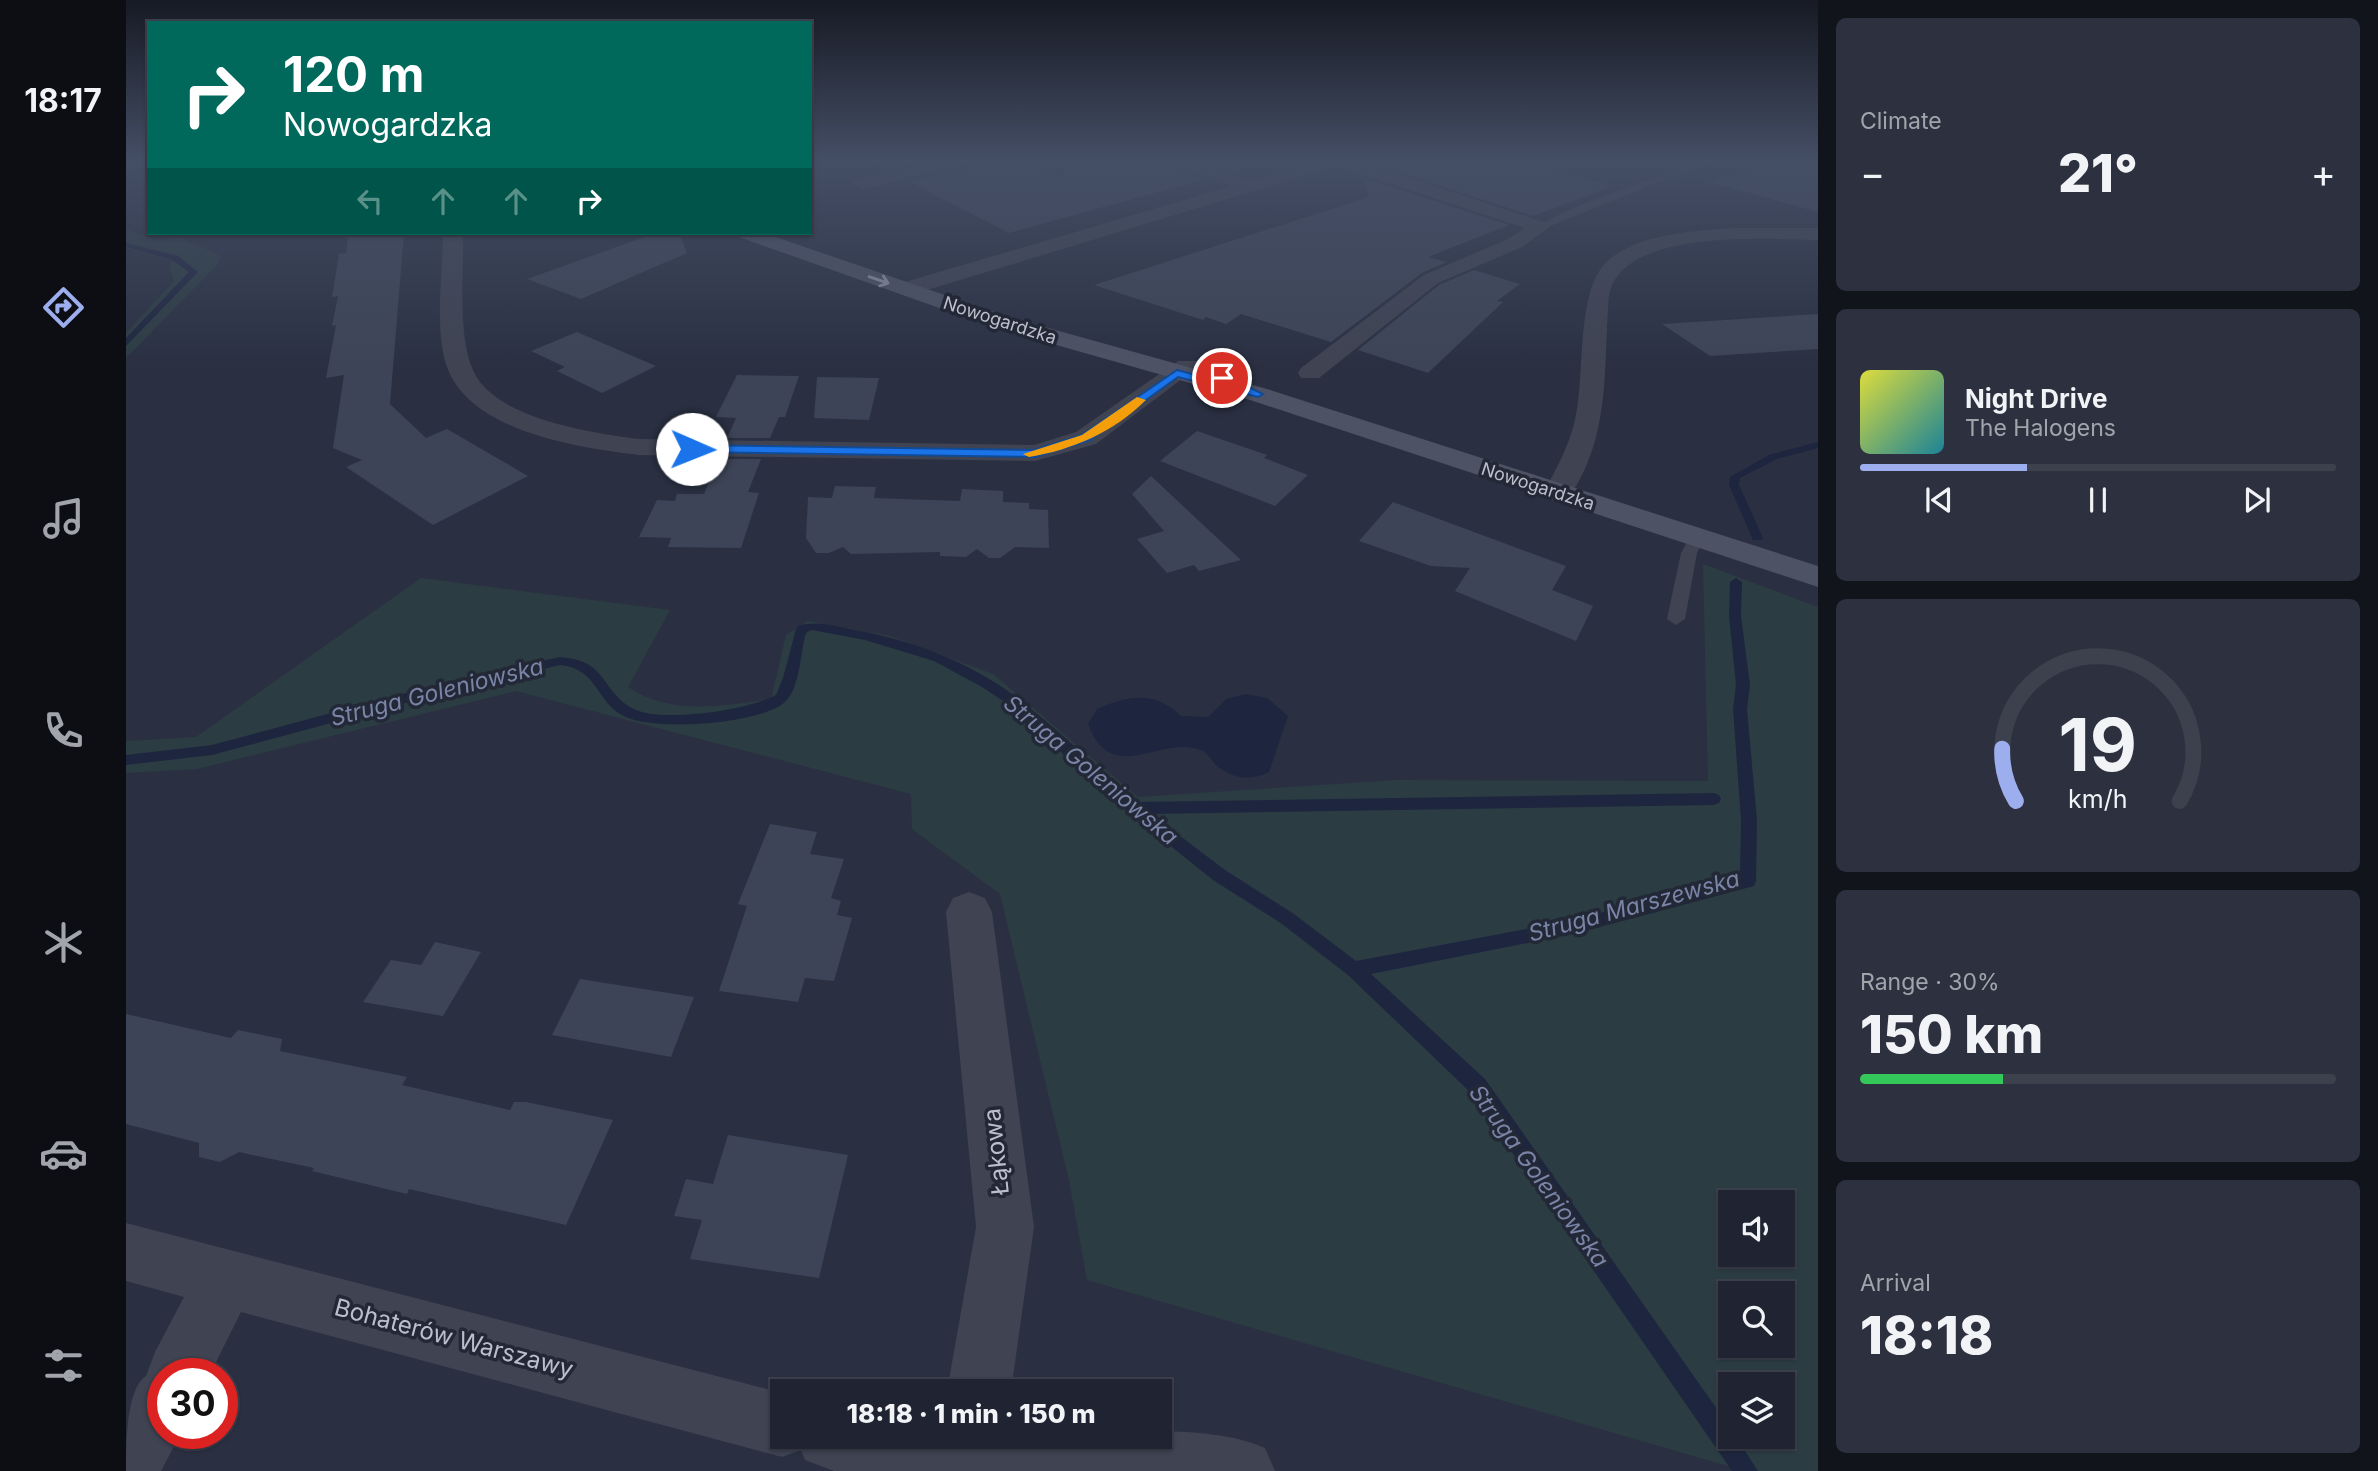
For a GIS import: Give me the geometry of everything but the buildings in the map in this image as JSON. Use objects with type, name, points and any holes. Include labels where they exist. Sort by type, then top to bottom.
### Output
[{"type":"street","points":[[906,289],[1108,228]]},
{"type":"street","points":[[1310,373],[1431,279],[1515,243],[1539,228]]},
{"type":"street","points":[[1558,493],[1581,452],[1589,426],[1600,289],[1614,266],[1649,248],[1691,238],[1751,234],[1818,234]]},
{"type":"street","points":[[453,235],[459,359],[470,387],[486,400],[537,426],[600,443],[639,447],[1035,453],[1086,438],[1182,369]]},
{"type":"street","name":"Nowogardzka","points":[[752,235],[1039,334],[1182,369]]},
{"type":"street","name":"Nowogardzka","points":[[804,235],[935,279],[1182,369],[1818,577]]},
{"type":"street","name":"Łąkowa","points":[[969,912],[1005,1227],[981,1379]]},
{"type":"street","name":"Bohaterów Warszawy","points":[[126,1252],[770,1421]]},
{"type":"street","points":[[185,1358],[226,1279]]},
{"type":"street","points":[[126,1471],[147,1431]]},
{"type":"street","points":[[874,1449],[969,1456],[1200,1465],[1242,1471]]},
{"type":"lane","points":[[1676,619],[1689,553],[1696,538]]},
{"type":"shaded area","points":[[126,229],[158,241],[180,238],[221,256],[216,266],[126,358],[126,333],[174,281],[170,269],[172,261],[126,248]]},
{"type":"shaded area","points":[[1703,564],[1818,607],[1818,1471],[1745,1471],[1087,1280],[1069,1180],[1000,894],[912,829],[911,794],[516,691],[197,769],[126,773],[126,741],[196,737],[421,578],[670,610],[628,687],[661,702],[716,706],[771,699],[786,635],[808,621],[890,636],[993,674],[1138,797],[1397,780],[1708,781]]},
{"type":"water","points":[[1246,694],[1267,698],[1288,716],[1269,772],[1256,777],[1230,774],[1218,767],[1203,751],[1188,747],[1140,755],[1110,753],[1098,743],[1088,724],[1097,709],[1131,698],[1161,702],[1181,716],[1208,717],[1226,699]]},
{"type":"waterway","name":"Struga Goleniowska","points":[[126,245],[175,258],[194,272],[126,343]]},
{"type":"waterway","name":"Struga Marszewska","points":[[1757,538],[1734,485],[1735,477],[1773,457],[1818,445]]},
{"type":"waterway","name":"Struga Marszewska","points":[[1354,969],[1573,927],[1748,881],[1749,820],[1740,709],[1743,685],[1735,616],[1736,582]]},
{"type":"waterway","name":"Struga Goleniowska","points":[[126,760],[212,750],[439,689],[560,661],[584,666],[619,706],[642,717],[706,718],[752,711],[781,698],[790,678],[799,636],[802,629],[811,626],[866,636],[939,658],[987,684],[1011,700],[1133,808]]},
{"type":"waterway","points":[[1133,808],[1714,799]]},
{"type":"waterway","name":"Struga Goleniowska","points":[[1133,808],[1219,875],[1288,919],[1354,969]]},
{"type":"waterway","name":"Struga Goleniowska","points":[[1354,969],[1478,1086],[1746,1471]]},
{"type":"slow traffic","points":[[1029,454],[1054,450],[1086,438],[1141,400]]},
{"type":"route","points":[[692,449],[1013,455],[1035,453],[1054,450],[1086,438],[1177,373],[1258,394],[1222,378]]}]
